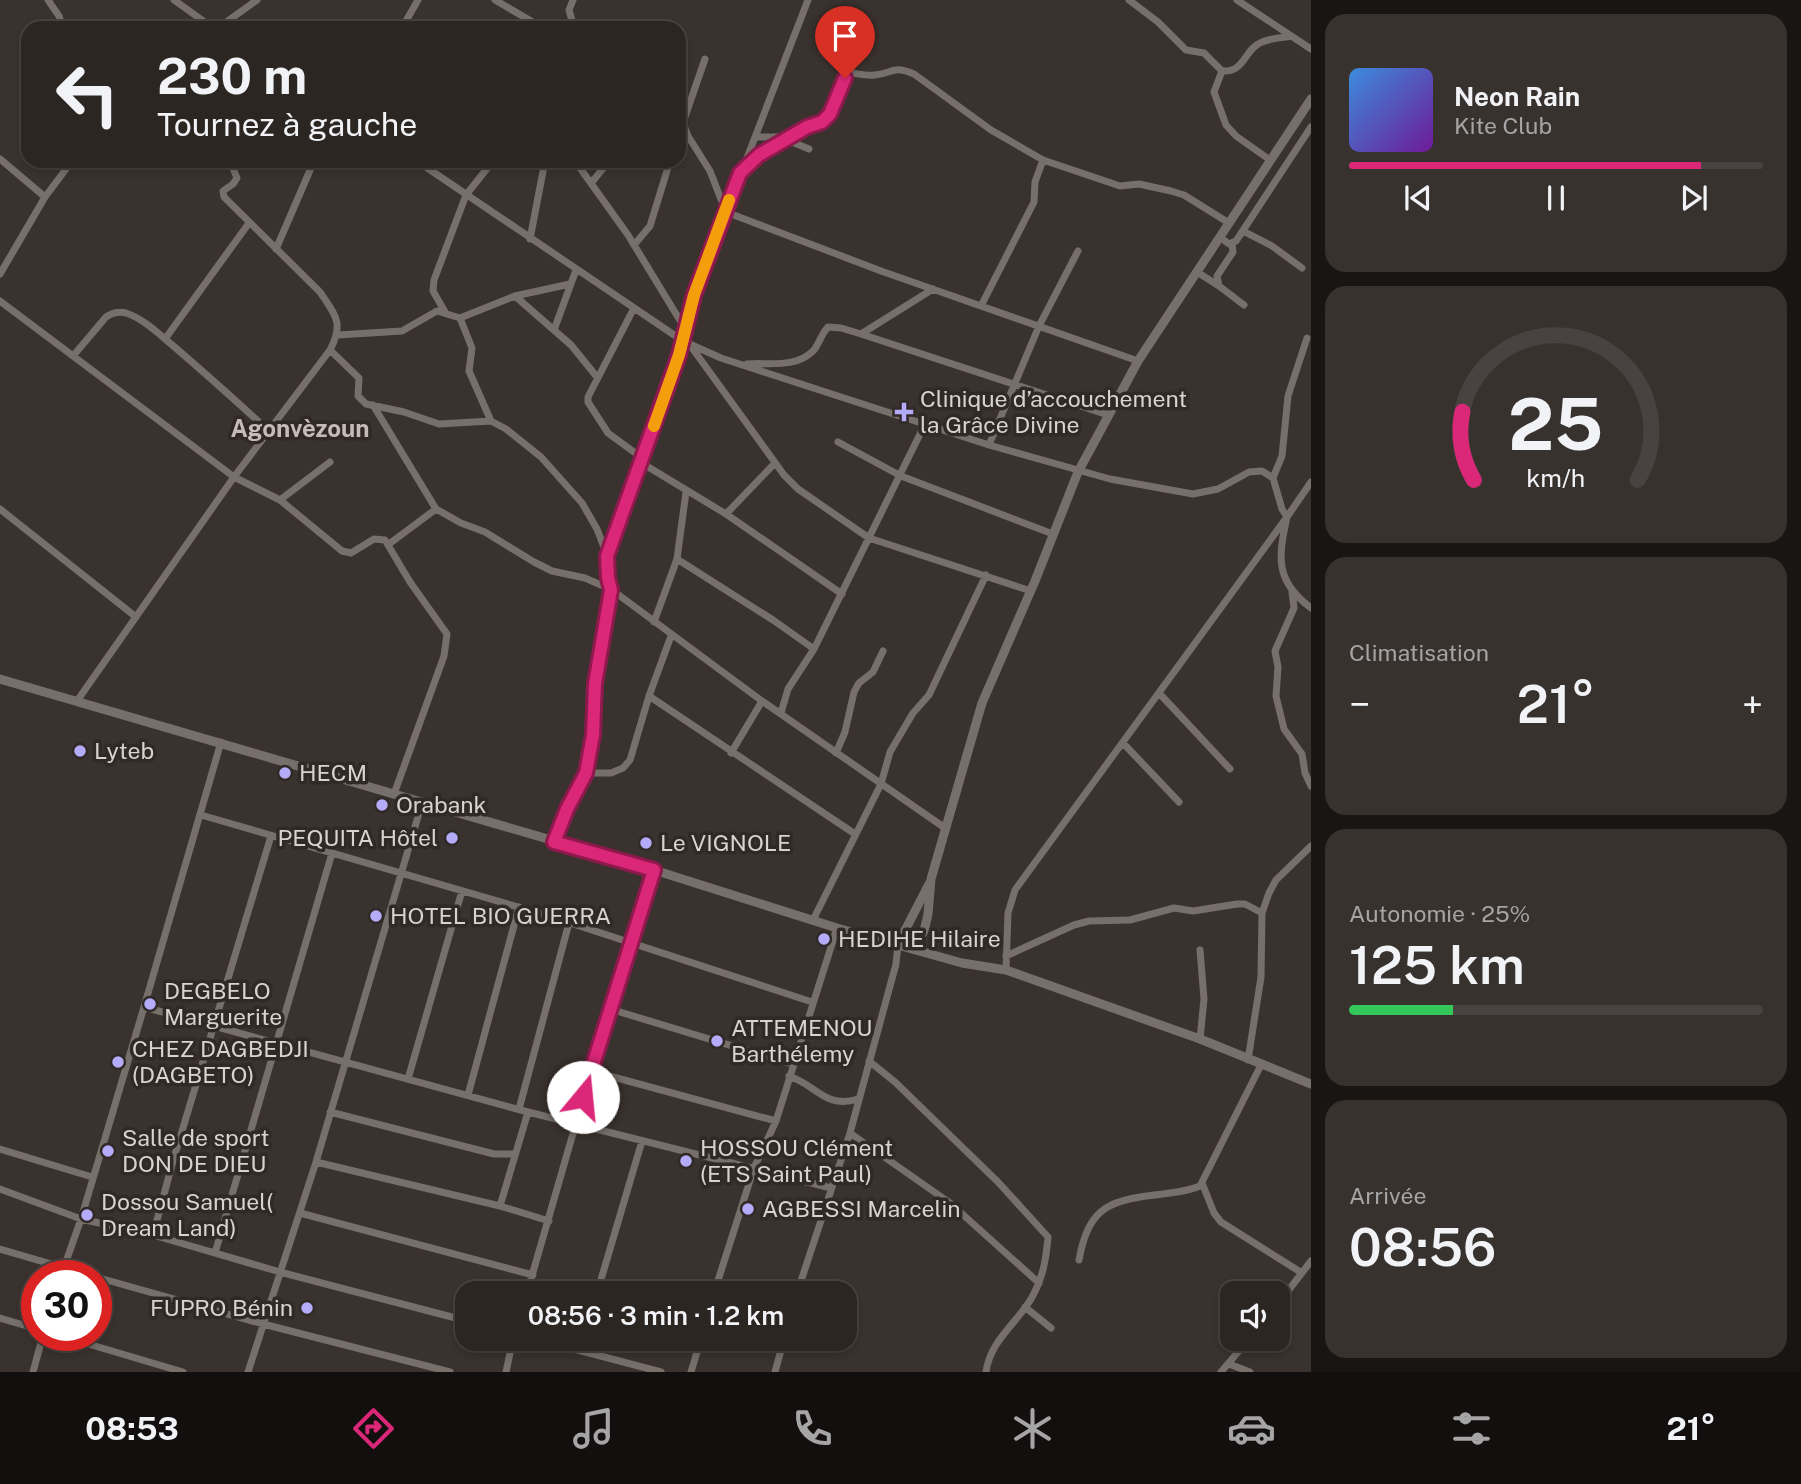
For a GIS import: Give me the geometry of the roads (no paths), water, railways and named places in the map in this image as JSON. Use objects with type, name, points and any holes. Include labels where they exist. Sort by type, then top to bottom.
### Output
[{"type":"street","points":[[48,0],[61,21]]},
{"type":"street","points":[[174,0],[206,21]]},
{"type":"street","points":[[226,21],[257,0]]},
{"type":"street","points":[[406,21],[418,0]]},
{"type":"street","points":[[495,0],[530,21]]},
{"type":"street","points":[[572,21],[569,10],[573,0]]},
{"type":"street","points":[[684,328],[740,173],[808,0]]},
{"type":"street","points":[[1129,0],[1158,22],[1186,50],[1204,53],[1222,71],[1231,72],[1242,64],[1252,49],[1261,42],[1291,36]]},
{"type":"street","points":[[1237,0],[1311,49]]},
{"type":"street","points":[[521,16],[521,21]]},
{"type":"street","points":[[686,113],[705,60]]},
{"type":"street","points":[[740,173],[759,155],[807,127],[822,122],[830,114],[845,78],[851,73],[876,75],[893,69],[903,69],[914,74],[991,130],[1043,160],[1119,186],[1139,184],[1184,195],[1229,223]]},
{"type":"street","points":[[1222,71],[1214,92],[1226,125],[1236,136],[1270,160]]},
{"type":"street","points":[[896,964],[921,938],[926,924],[931,879],[982,703],[1031,591],[1078,471],[1138,361],[1311,99]]},
{"type":"street","points":[[686,127],[710,171],[726,212],[1138,361]]},
{"type":"street","points":[[1219,286],[1217,276],[1233,252],[1232,244],[1311,127]]},
{"type":"street","points":[[755,137],[787,139],[809,149]]},
{"type":"street","points":[[0,159],[45,197]]},
{"type":"street","points":[[981,306],[1034,202],[1035,182],[1043,160]]},
{"type":"street","points":[[0,274],[45,197],[67,168]]},
{"type":"street","points":[[77,701],[234,477],[330,350],[338,335],[335,317],[320,292],[223,193],[237,178],[233,168]]},
{"type":"street","points":[[276,249],[311,168]]},
{"type":"street","points":[[427,168],[686,343],[742,365],[1078,471],[1194,494],[1218,489],[1249,472],[1262,471],[1273,478]]},
{"type":"street","points":[[445,312],[433,286],[466,195],[487,168]]},
{"type":"street","points":[[530,239],[544,168]]},
{"type":"street","points":[[581,168],[634,245],[684,328],[686,343],[607,556]]},
{"type":"street","points":[[592,182],[603,168]]},
{"type":"street","points":[[634,245],[650,226],[668,168]]},
{"type":"street","points":[[165,339],[250,223]]},
{"type":"street","points":[[1243,231],[1272,246],[1302,268]]},
{"type":"street","points":[[1220,237],[1232,244]]},
{"type":"street","points":[[0,253],[13,248]]},
{"type":"street","points":[[989,445],[1039,326],[1078,251]]},
{"type":"street","points":[[554,330],[576,270]]},
{"type":"street","points":[[1196,272],[1244,305]]},
{"type":"street","points":[[338,335],[398,331],[432,313],[445,312],[460,318],[515,296],[570,284]]},
{"type":"street","points":[[861,334],[933,289]]},
{"type":"street","points":[[515,296],[571,345],[597,377]]},
{"type":"street","points":[[0,301],[234,477],[280,500],[342,551],[351,553],[380,538],[388,544],[410,582],[447,634],[447,645],[394,794]]},
{"type":"street","points":[[634,308],[588,397],[592,409],[608,433],[686,492],[726,514],[842,594]]},
{"type":"street","points":[[73,356],[112,313],[123,312],[165,339],[269,431]]},
{"type":"street","points":[[460,318],[472,348],[469,371],[491,421]]},
{"type":"street","points":[[742,365],[793,362],[813,351],[828,327],[842,328],[1108,415]]},
{"type":"street","points":[[1307,338],[1288,396],[1282,456],[1273,478],[1287,517],[1280,561],[1292,592],[1294,608],[1275,651],[1278,667],[1277,707],[1284,729],[1302,754],[1305,773],[1311,786]]},
{"type":"street","points":[[686,343],[775,463],[798,489],[869,538],[1031,591]]},
{"type":"street","points":[[330,350],[359,378],[357,393],[360,400],[439,424],[491,421],[506,429],[541,457],[562,479],[597,529],[607,556],[611,590],[595,684],[593,735],[586,773],[554,842]]},
{"type":"street","points":[[373,405],[436,509],[485,532],[552,571],[585,578],[611,590],[762,701],[945,828]]},
{"type":"street","points":[[780,713],[788,689],[814,649],[925,424]]},
{"type":"street","points":[[838,442],[901,476],[1053,534]]},
{"type":"street","points":[[280,500],[330,462]]},
{"type":"street","points":[[726,514],[775,463]]},
{"type":"street","points":[[1006,970],[1008,913],[1014,890],[1311,482]]},
{"type":"street","points":[[654,622],[677,559],[686,492]]},
{"type":"street","points":[[0,509],[136,617]]},
{"type":"street","points":[[388,544],[436,509]]},
{"type":"street","points":[[677,559],[814,649]]},
{"type":"street","points":[[813,920],[881,784],[890,752],[914,713],[929,695],[986,575]]},
{"type":"street","points":[[1292,592],[1311,608]]},
{"type":"street","points":[[586,773],[611,773],[627,765],[671,636]]},
{"type":"street","points":[[836,753],[859,683],[873,672],[883,651]]},
{"type":"street","points":[[0,679],[654,870],[836,928],[962,963],[1006,970],[1200,1040],[1311,1084]]},
{"type":"street","points":[[1159,693],[1230,769]]},
{"type":"street","points":[[649,696],[855,834]]},
{"type":"street","points":[[731,753],[762,701]]},
{"type":"street","points":[[66,1260],[81,1219],[221,742]]},
{"type":"street","points":[[1123,743],[1179,802]]},
{"type":"street","points":[[248,1372],[316,1162],[422,803]]},
{"type":"street","points":[[201,816],[519,907],[813,1002]]},
{"type":"street","points":[[153,1235],[271,836]]},
{"type":"street","points":[[1248,1060],[1261,977],[1262,913],[1276,880],[1311,846]]},
{"type":"street","points":[[215,1253],[332,853]]},
{"type":"street","points":[[531,1281],[575,1123],[654,870]]},
{"type":"street","points":[[801,1281],[850,1133],[896,964],[898,944],[931,879]]},
{"type":"street","points":[[408,1079],[462,891]]},
{"type":"street","points":[[1006,956],[1074,925],[1089,921],[1130,920],[1174,908],[1193,911],[1237,904],[1245,904],[1262,913]]},
{"type":"street","points":[[468,1095],[519,907]]},
{"type":"street","points":[[519,1109],[569,923]]},
{"type":"street","points":[[719,1281],[754,1168],[776,1121],[836,928]]},
{"type":"street","points":[[1199,950],[1204,999],[1200,1040]]},
{"type":"street","points":[[144,1007],[527,1112],[831,1188]]},
{"type":"street","points":[[610,1009],[792,1064]]},
{"type":"street","points":[[869,1060],[972,1156],[1048,1237],[1046,1263],[1039,1283],[1025,1307],[994,1348],[988,1370]]},
{"type":"street","points":[[1079,1260],[1088,1227],[1109,1205],[1122,1199],[1184,1191],[1202,1184],[1261,1065]]},
{"type":"street","points":[[591,1071],[776,1121]]},
{"type":"street","points":[[789,1076],[808,1084],[835,1102],[844,1104],[858,1099]]},
{"type":"street","points":[[330,1112],[494,1154],[515,1153]]},
{"type":"street","points":[[500,1206],[527,1112]]},
{"type":"street","points":[[850,1133],[950,1203],[1039,1283]]},
{"type":"street","points":[[601,1281],[642,1141]]},
{"type":"street","points":[[0,1149],[92,1177]]},
{"type":"street","points":[[316,1162],[500,1206],[549,1221]]},
{"type":"street","points":[[1202,1184],[1214,1213],[1221,1222],[1302,1273]]},
{"type":"street","points":[[0,1189],[81,1219],[153,1235],[455,1318]]},
{"type":"street","points":[[300,1213],[533,1275]]},
{"type":"street","points":[[0,1249],[39,1260]]},
{"type":"street","points":[[1290,1288],[1311,1261]]},
{"type":"street","points":[[112,1281],[263,1324],[450,1372]]},
{"type":"street","points":[[1025,1307],[1051,1328]]},
{"type":"street","points":[[0,1318],[21,1324]]},
{"type":"street","points":[[33,1372],[39,1351]]},
{"type":"street","points":[[112,1351],[183,1372]]},
{"type":"street","points":[[506,1372],[510,1351]]},
{"type":"street","points":[[583,1351],[661,1372]]},
{"type":"street","points":[[691,1372],[697,1351]]},
{"type":"street","points":[[775,1372],[780,1351]]},
{"type":"street","points":[[1221,1372],[1239,1351]]},
{"type":"street","points":[[1229,1364],[1250,1372]]},
{"type":"place","name":"Clinique d’accouchement la Grâce Divine","points":[[904,412]]},
{"type":"place","name":"Lyteb","points":[[80,751]]},
{"type":"place","name":"HECM","points":[[285,773]]},
{"type":"place","name":"Orabank","points":[[382,805]]},
{"type":"place","name":"PEQUITA Hôtel","points":[[452,838]]},
{"type":"place","name":"Le VIGNOLE","points":[[646,843]]},
{"type":"place","name":"HOTEL BIO GUERRA","points":[[376,916]]},
{"type":"place","name":"HEDIHE Hilaire","points":[[824,939]]},
{"type":"place","name":"DEGBELO Marguerite","points":[[150,1004]]},
{"type":"place","name":"ATTEMENOU Barthélemy","points":[[717,1041]]},
{"type":"place","name":"CHEZ DAGBEDJI (DAGBETO)","points":[[118,1062]]},
{"type":"place","name":"Salle de sport DON DE DIEU","points":[[108,1151]]},
{"type":"place","name":"HOSSOU Clément (ETS Saint Paul)","points":[[686,1161]]},
{"type":"place","name":"AGBESSI Marcelin","points":[[748,1209]]},
{"type":"place","name":"Dossou Samuel( Dream Land)","points":[[87,1215]]},
{"type":"place","name":"FUPRO Bénin","points":[[307,1308]]},
{"type":"district","name":"Agonvèzoun","points":[[300,429]]}]
